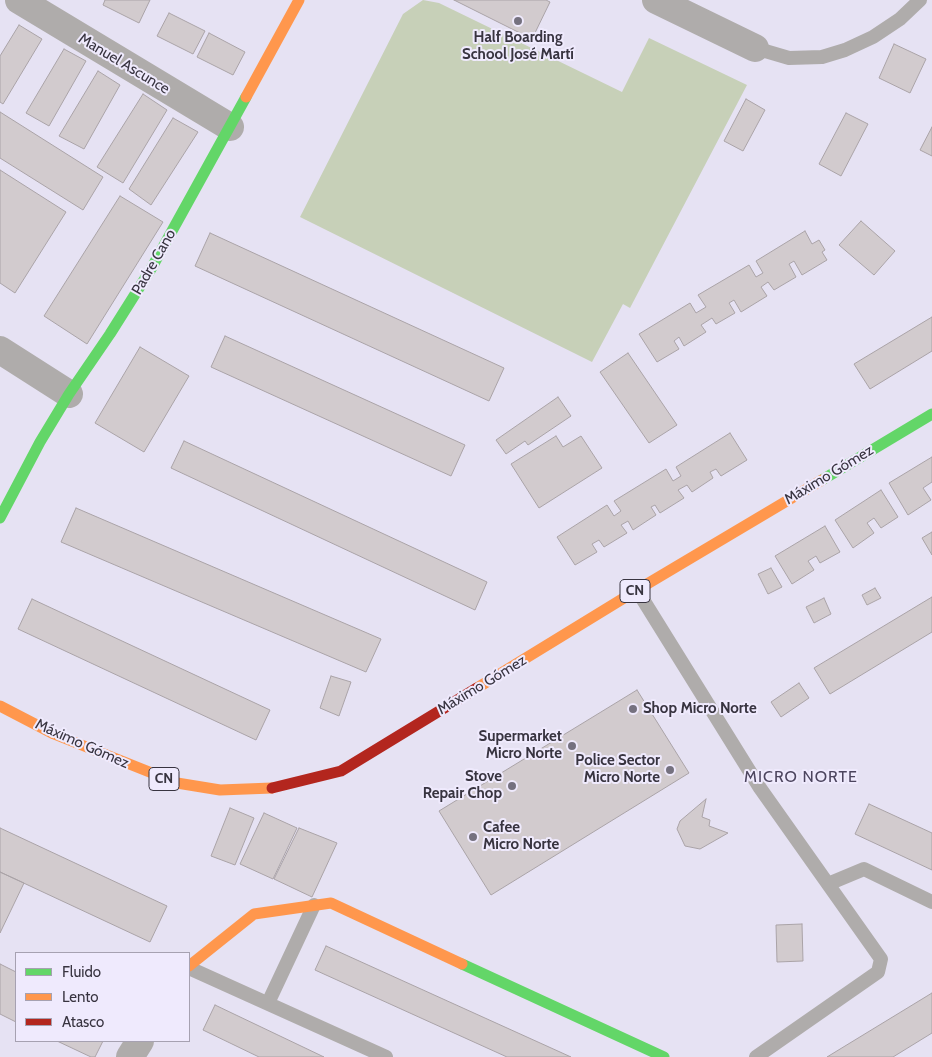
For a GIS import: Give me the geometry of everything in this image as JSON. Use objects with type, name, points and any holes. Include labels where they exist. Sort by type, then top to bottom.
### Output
[{"type":"street","name":"Manuel Ascunce","points":[[18,0],[230,127]]},
{"type":"street","name":"Padre Cano","points":[[0,518],[40,442],[69,394],[151,269],[299,0]]},
{"type":"street","points":[[656,0],[755,48]]},
{"type":"street","points":[[0,350],[69,394]]},
{"type":"street","name":"Máximo Gómez","points":[[0,706],[63,737],[177,783],[220,790],[276,788],[341,771],[637,590],[932,414]]},
{"type":"street","points":[[190,966],[254,914],[331,903],[663,1057]]},
{"type":"street","points":[[130,1057],[139,1042]]},
{"type":"lane","points":[[755,48],[789,58],[822,58],[873,37],[900,18],[920,0]]},
{"type":"lane","points":[[637,590],[760,788],[881,959],[878,972],[756,1057]]},
{"type":"lane","points":[[828,884],[864,868],[932,902]]},
{"type":"lane","points":[[268,1003],[314,905]]},
{"type":"lane","points":[[190,967],[386,1057]]},
{"type":"green space","points":[[423,0],[439,3],[622,92],[649,38],[747,85],[630,308],[623,304],[592,362],[300,217],[403,14]]},
{"type":"building","points":[[105,0],[150,0],[139,23],[103,5]]},
{"type":"building","name":"Half Boarding School José Martí","points":[[454,0],[546,0],[550,2],[532,39]]},
{"type":"building","points":[[169,13],[205,31],[193,54],[157,36]]},
{"type":"building","points":[[19,25],[42,39],[3,104],[0,102],[0,56]]},
{"type":"building","points":[[209,33],[245,52],[233,75],[197,57]]},
{"type":"building","points":[[894,44],[926,59],[910,93],[879,78]]},
{"type":"building","points":[[64,49],[86,61],[49,126],[26,113]]},
{"type":"building","points":[[98,71],[120,85],[84,149],[59,136]]},
{"type":"building","points":[[143,94],[167,110],[123,183],[97,167]]},
{"type":"building","points":[[746,99],[765,110],[743,151],[724,141]]},
{"type":"building","points":[[0,112],[103,177],[83,210],[0,158]]},
{"type":"building","points":[[846,113],[868,124],[841,176],[819,164]]},
{"type":"building","points":[[173,118],[198,132],[151,205],[129,189]]},
{"type":"building","points":[[932,127],[932,156],[920,150]]},
{"type":"building","points":[[0,170],[66,212],[15,293],[0,283]]},
{"type":"building","points":[[120,196],[163,222],[87,344],[44,316]]},
{"type":"building","points":[[861,221],[895,251],[874,275],[839,245]]},
{"type":"building","points":[[805,231],[812,244],[819,240],[825,250],[822,252],[827,260],[802,275],[794,261],[789,264],[796,277],[774,290],[768,282],[761,287],[767,296],[741,312],[734,300],[729,303],[735,313],[716,324],[712,318],[701,325],[706,332],[684,346],[679,337],[674,341],[679,349],[657,362],[639,334],[690,303],[696,313],[706,307],[698,295],[749,265],[756,277],[763,273],[756,261]]},
{"type":"building","points":[[210,233],[504,368],[489,401],[195,266]]},
{"type":"building","points":[[932,317],[932,351],[870,389],[854,364]]},
{"type":"building","points":[[225,336],[465,445],[451,476],[211,367]]},
{"type":"building","points":[[140,347],[189,376],[144,452],[95,423]]},
{"type":"building","points":[[628,353],[677,425],[649,443],[600,372]]},
{"type":"building","points":[[558,397],[571,416],[528,445],[525,441],[506,454],[496,440]]},
{"type":"building","points":[[730,433],[747,460],[721,476],[716,469],[710,472],[713,478],[692,492],[687,485],[678,490],[684,498],[660,513],[655,505],[651,507],[656,515],[633,530],[628,521],[621,525],[627,533],[604,547],[599,540],[592,544],[597,552],[575,565],[557,537],[607,505],[614,516],[621,511],[614,501],[666,469],[673,481],[681,476],[676,467]]},
{"type":"building","points":[[556,436],[563,447],[581,436],[602,468],[539,508],[511,464]]},
{"type":"building","points":[[184,441],[487,582],[475,610],[171,468]]},
{"type":"building","points":[[932,457],[932,482],[923,488],[931,500],[908,515],[889,483]]},
{"type":"building","points":[[881,490],[898,517],[881,528],[874,518],[867,523],[874,533],[853,548],[835,520]]},
{"type":"building","points":[[76,508],[381,639],[366,672],[61,542]]},
{"type":"building","points":[[825,526],[840,552],[820,563],[816,556],[808,561],[814,570],[792,584],[775,556]]},
{"type":"building","points":[[932,532],[932,555],[922,538]]},
{"type":"building","points":[[771,568],[782,587],[768,594],[758,574]]},
{"type":"building","points":[[875,588],[881,598],[867,605],[862,595]]},
{"type":"building","points":[[932,597],[932,632],[830,694],[814,668]]},
{"type":"building","points":[[824,598],[831,614],[814,623],[806,607]]},
{"type":"building","points":[[32,599],[270,710],[256,740],[18,629]]},
{"type":"building","points":[[331,676],[351,682],[339,716],[320,708]]},
{"type":"building","points":[[799,683],[809,698],[781,717],[771,702]]},
{"type":"building","points":[[637,690],[689,773],[491,895],[439,811]]},
{"type":"building","points":[[706,799],[702,817],[710,820],[709,826],[728,833],[700,849],[685,846],[677,829],[680,821]]},
{"type":"building","points":[[869,804],[932,833],[932,870],[855,834]]},
{"type":"building","points":[[230,808],[254,818],[235,865],[211,856]]},
{"type":"building","points":[[264,813],[297,828],[273,879],[240,864]]},
{"type":"building","points":[[0,828],[167,906],[150,942],[0,872]]},
{"type":"building","points":[[299,828],[337,843],[312,897],[274,879]]},
{"type":"building","points":[[0,872],[24,883],[0,933]]},
{"type":"building","points":[[802,924],[803,961],[777,962],[776,925]]},
{"type":"building","points":[[326,946],[571,1057],[507,1057],[315,970]]},
{"type":"building","points":[[0,964],[15,972],[15,1022],[0,1014]]},
{"type":"building","points":[[932,993],[932,1033],[893,1057],[827,1057]]},
{"type":"building","points":[[215,1005],[324,1057],[259,1057],[203,1030]]},
{"type":"building","points":[[59,1042],[102,1042],[95,1057],[91,1057]]},
{"type":"traffic: fast","points":[[0,518],[40,442],[69,394],[151,269],[246,97]]},
{"type":"traffic: fast","points":[[822,480],[932,414]]},
{"type":"traffic: fast","points":[[462,964],[664,1057]]},
{"type":"traffic: slow","points":[[246,97],[299,0]]},
{"type":"traffic: slow","points":[[477,688],[822,480]]},
{"type":"traffic: slow","points":[[0,706],[54,734],[177,783],[220,790],[272,788]]},
{"type":"traffic: slow","points":[[190,965],[254,914],[331,903],[462,964]]},
{"type":"traffic: jam","points":[[272,788],[341,771],[477,688]]},
{"type":"place","name":"Half Boarding School José Martí","points":[[518,21]]},
{"type":"place","name":"Shop Micro Norte","points":[[633,709]]},
{"type":"place","name":"Supermarket Micro Norte","points":[[572,746]]},
{"type":"place","name":"Police Sector Micro Norte","points":[[670,770]]},
{"type":"place","name":"Stove Repair Chop","points":[[512,786]]},
{"type":"place","name":"Cafee Micro Norte","points":[[473,837]]},
{"type":"district","name":"MICRO NORTE","points":[[801,777]]}]
